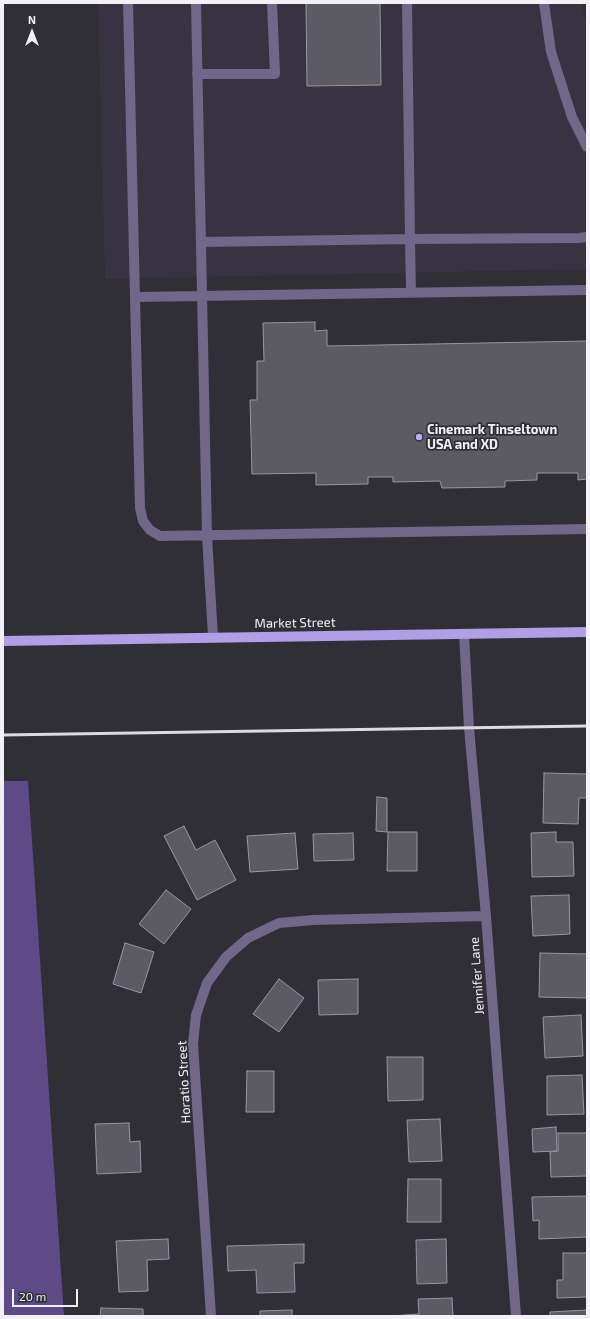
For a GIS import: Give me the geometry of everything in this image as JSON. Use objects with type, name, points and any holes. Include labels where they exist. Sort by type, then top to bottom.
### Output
[{"type":"main road","name":"Market Street","points":[[3,641],[587,632]]},
{"type":"street","points":[[128,3],[140,508],[142,520],[150,530],[160,536],[207,536],[587,529]]},
{"type":"street","points":[[196,3],[207,536],[213,637]]},
{"type":"street","points":[[197,74],[275,74],[272,3]]},
{"type":"street","points":[[407,3],[411,292]]},
{"type":"street","points":[[544,3],[551,52],[572,117],[587,147]]},
{"type":"street","points":[[201,242],[587,237]]},
{"type":"street","points":[[135,297],[587,290]]},
{"type":"street","name":"Jennifer Lane","points":[[464,634],[469,728],[486,916],[516,1316]]},
{"type":"street","name":"Horatio Street","points":[[212,1316],[193,1044],[196,1015],[207,983],[226,957],[248,938],[279,923],[313,920],[486,916]]},
{"type":"shaded area","points":[[98,3],[581,3],[587,28],[587,269],[105,279]]},
{"type":"shaded area","points":[[3,781],[28,781],[64,1316],[3,1316]]},
{"type":"building","points":[[306,3],[380,3],[381,85],[307,86]]},
{"type":"building","name":"Cinemark Tinseltown USA and XD","points":[[315,322],[315,331],[327,330],[327,346],[587,341],[587,479],[578,480],[578,473],[537,473],[537,480],[505,481],[505,487],[442,488],[440,481],[393,482],[393,477],[368,477],[368,484],[316,485],[316,473],[252,474],[250,400],[257,400],[257,361],[264,361],[263,323]]},
{"type":"building","points":[[544,773],[587,774],[587,798],[579,798],[578,824],[543,823]]},
{"type":"building","points":[[377,797],[387,798],[387,832],[376,831]]},
{"type":"building","points":[[184,826],[196,850],[215,840],[236,880],[197,900],[164,836]]},
{"type":"building","points":[[388,832],[417,832],[417,871],[387,871]]},
{"type":"building","points":[[556,832],[556,842],[573,842],[574,876],[532,877],[531,833]]},
{"type":"building","points":[[295,833],[298,869],[250,872],[247,836]]},
{"type":"building","points":[[353,833],[354,860],[314,861],[313,834]]},
{"type":"building","points":[[166,890],[191,909],[164,944],[139,924]]},
{"type":"building","points":[[569,895],[570,934],[533,936],[531,896]]},
{"type":"building","points":[[125,943],[154,952],[141,993],[113,984]]},
{"type":"building","points":[[540,953],[587,954],[587,998],[539,997]]},
{"type":"building","points":[[279,979],[304,998],[279,1032],[253,1014]]},
{"type":"building","points":[[358,979],[358,1014],[319,1015],[318,980]]},
{"type":"building","points":[[581,1015],[583,1056],[545,1058],[543,1017]]},
{"type":"building","points":[[387,1057],[423,1057],[423,1100],[388,1101]]},
{"type":"building","points":[[247,1071],[274,1071],[274,1112],[246,1112]]},
{"type":"building","points":[[582,1075],[584,1114],[547,1115],[547,1076]]},
{"type":"building","points":[[440,1119],[442,1161],[409,1162],[407,1120]]},
{"type":"building","points":[[129,1123],[130,1142],[140,1141],[141,1172],[97,1174],[95,1124]]},
{"type":"building","points":[[556,1127],[557,1151],[533,1152],[532,1129]]},
{"type":"building","points":[[558,1133],[587,1133],[587,1176],[551,1177],[550,1152],[558,1151]]},
{"type":"building","points":[[408,1179],[441,1179],[441,1222],[407,1222]]},
{"type":"building","points":[[587,1196],[587,1237],[539,1239],[539,1220],[533,1221],[532,1197]]},
{"type":"building","points":[[168,1239],[169,1259],[147,1260],[148,1291],[119,1292],[116,1241]]},
{"type":"building","points":[[446,1239],[447,1283],[417,1284],[416,1240]]},
{"type":"building","points":[[304,1244],[304,1263],[294,1263],[295,1292],[257,1293],[256,1270],[228,1271],[227,1246]]},
{"type":"building","points":[[563,1253],[587,1253],[587,1297],[557,1298],[557,1280],[563,1280]]},
{"type":"building","points":[[452,1298],[453,1316],[390,1316],[419,1314],[418,1299]]},
{"type":"building","points":[[101,1308],[143,1309],[143,1316],[100,1316]]},
{"type":"building","points":[[292,1310],[292,1316],[260,1316],[260,1311]]},
{"type":"building","points":[[587,1310],[587,1316],[550,1316],[550,1312]]},
{"type":"railway","points":[[3,735],[587,726]]},
{"type":"place","name":"Cinemark Tinseltown USA and XD","points":[[419,437]]}]
